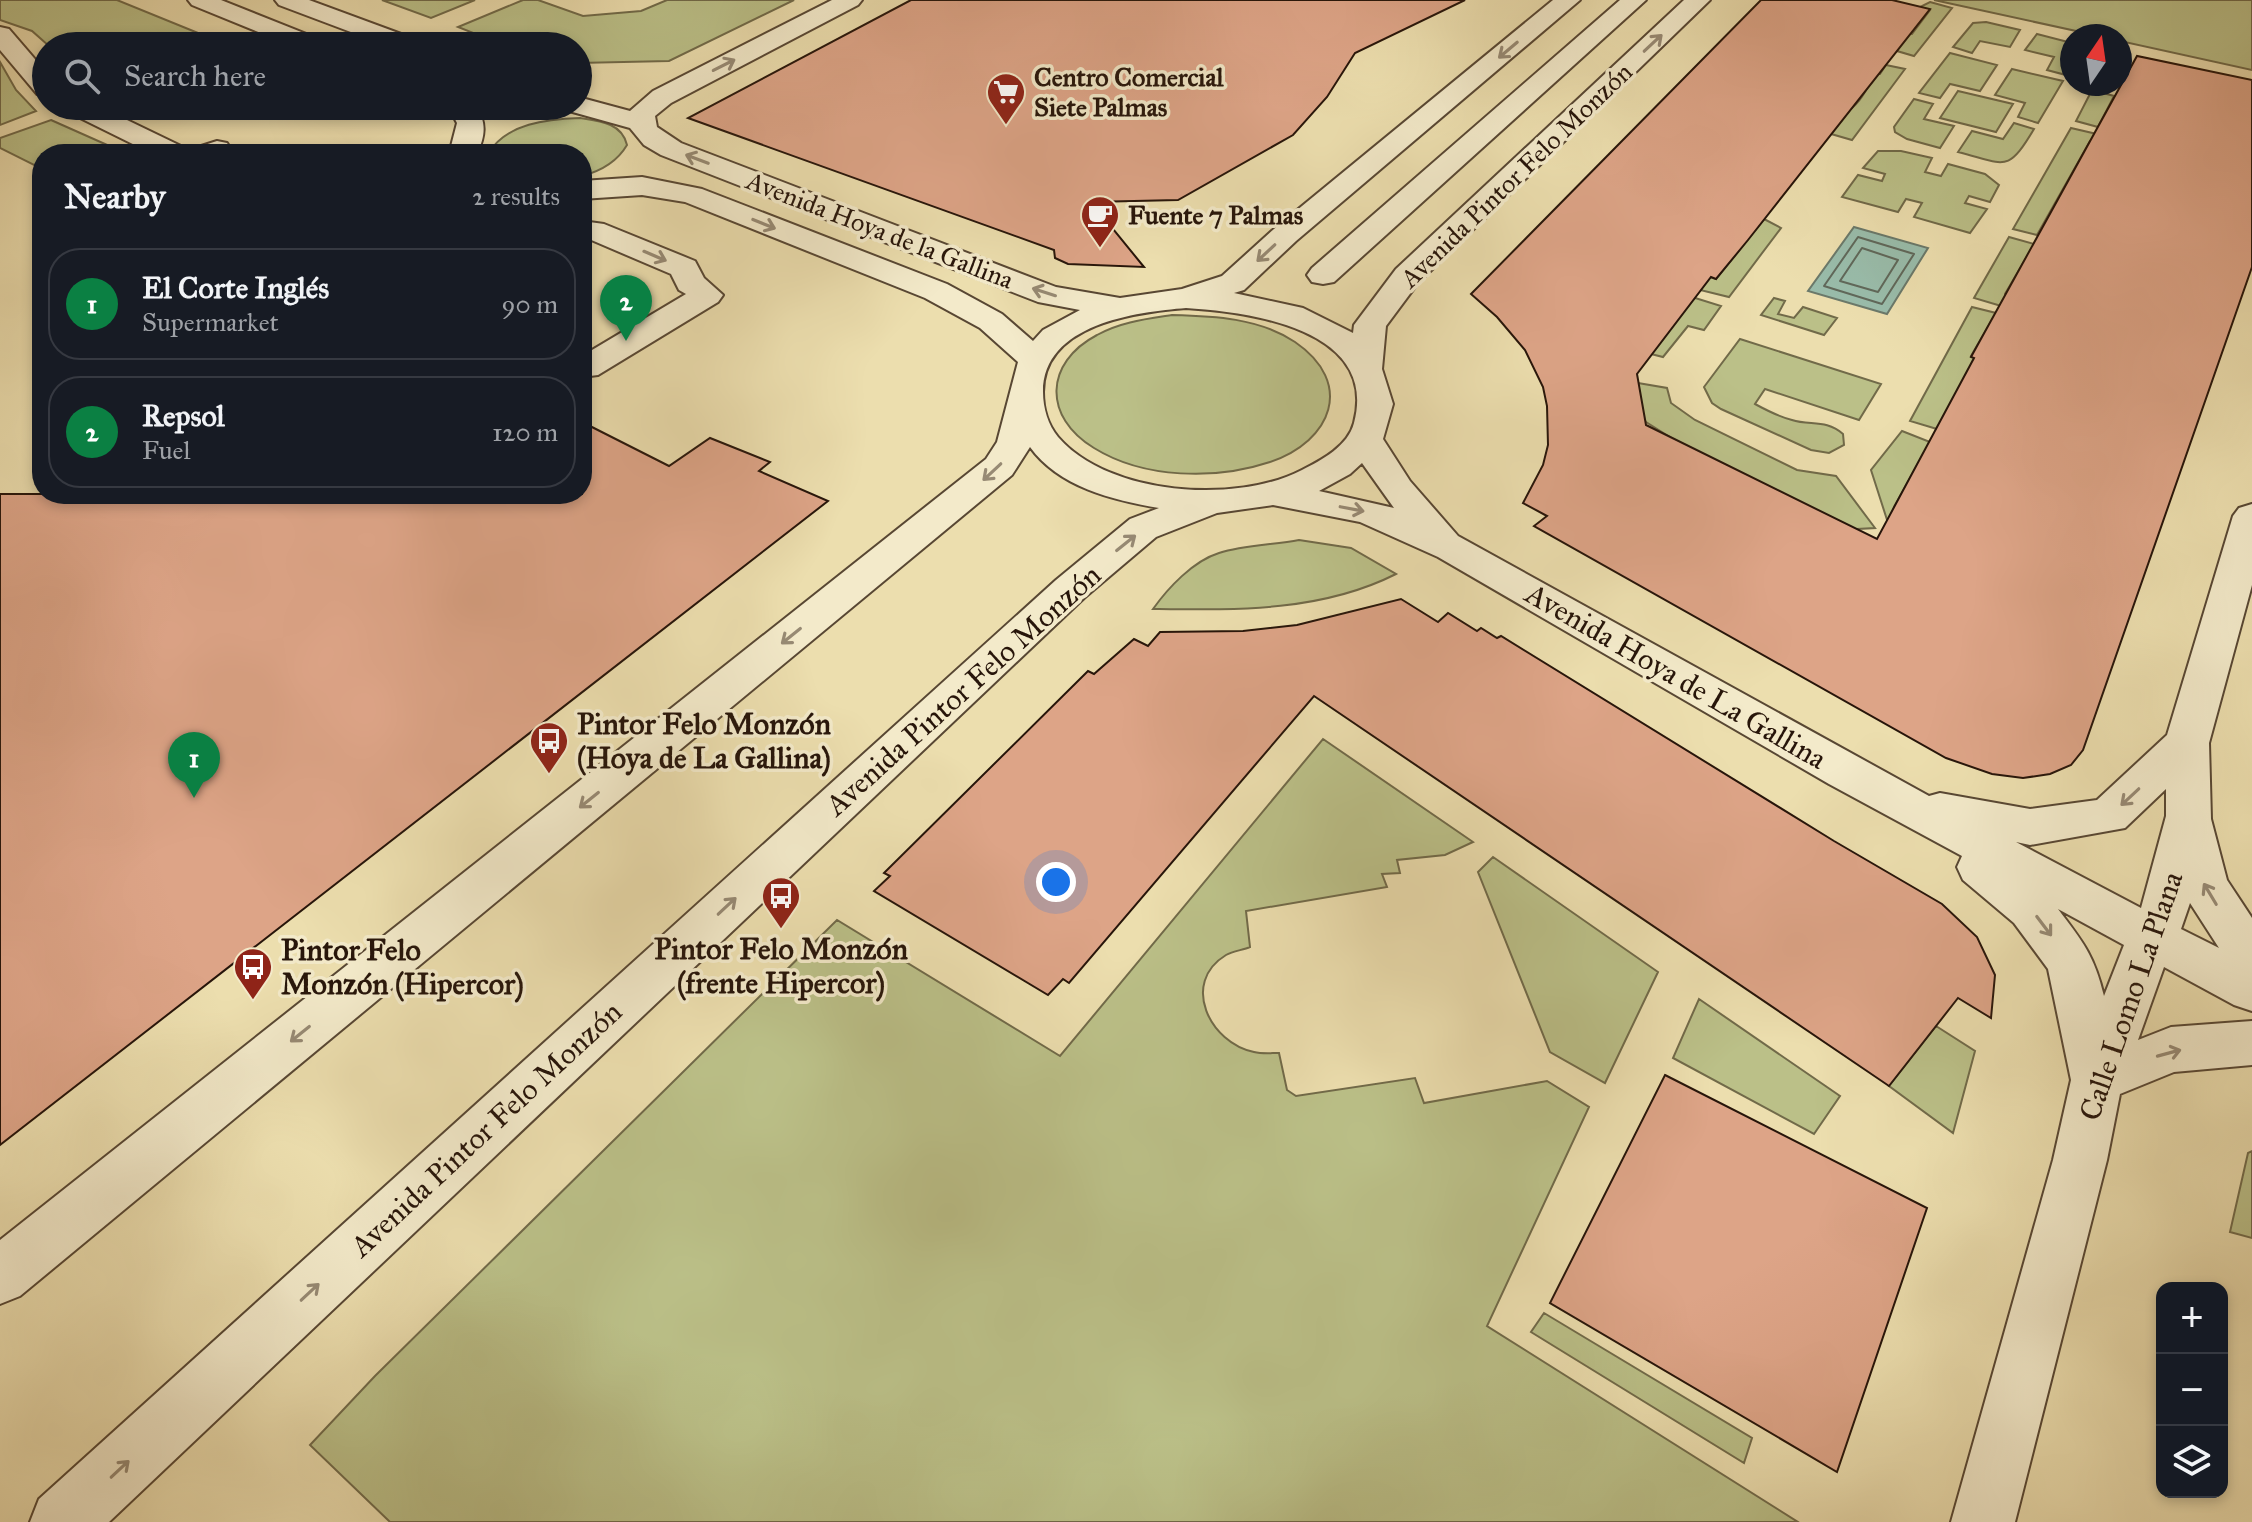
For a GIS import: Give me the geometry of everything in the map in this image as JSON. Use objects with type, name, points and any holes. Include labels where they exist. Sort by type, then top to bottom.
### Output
[{"type":"street","points":[[200,0],[280,32]]},
{"type":"street","points":[[287,0],[373,32]]},
{"type":"street","points":[[643,129],[642,113],[662,97],[850,0]]},
{"type":"street","points":[[1186,298],[1233,283],[1285,235],[1568,0]]},
{"type":"street","name":"Avenida Pintor Felo Monzón","points":[[1323,275],[1634,0]]},
{"type":"street","name":"Avenida Pintor Felo Monzón","points":[[1366,367],[1370,325],[1407,276],[1698,0]]},
{"type":"street","points":[[0,34],[32,72]]},
{"type":"street","name":"Avenida Hoya de la Gallina","points":[[592,110],[643,129],[671,149],[1049,295],[1120,308]]},
{"type":"street","points":[[106,120],[155,144]]},
{"type":"street","points":[[460,144],[468,120]]},
{"type":"street","name":"Avenida Hoya de la Gallina","points":[[592,182],[630,160],[643,129]]},
{"type":"street","name":"Avenida Hoya de la Gallina","points":[[592,188],[642,186],[692,195],[936,291],[991,321],[1035,360]]},
{"type":"street","points":[[592,364],[707,295],[690,283],[684,268],[593,232]]},
{"type":"street","points":[[0,1276],[999,467],[1015,442],[1024,403],[1025,381],[1035,360],[1072,325],[1143,302],[1186,298],[1242,301],[1294,315],[1337,337],[1366,367],[1378,403],[1366,440],[1330,472],[1275,494],[1210,502],[1154,498],[1103,483],[1062,461],[1035,433],[1024,403]]},
{"type":"street","name":"Avenida Hoya de La Gallina","points":[[1366,440],[1396,488],[1452,548]]},
{"type":"street","name":"Avenida Hoya de La Gallina","points":[[1275,494],[1370,512],[1452,548],[1900,803],[2252,990]]},
{"type":"street","name":"Avenida Pintor Felo Monzón","points":[[62,1522],[1070,589],[1143,528],[1210,502]]},
{"type":"street","name":"Calle Lomo La Plana","points":[[1983,1522],[2080,1160],[2097,1080],[2151,937],[2163,917],[2189,816],[2187,743],[2252,516]]},
{"type":"street","name":"Avenida Hoya de La Gallina","points":[[1900,803],[2030,827],[2109,816],[2187,743]]},
{"type":"street","name":"Avenida Hoya de La Gallina","points":[[1900,803],[2031,909],[2071,963],[2097,1080]]},
{"type":"street","points":[[2189,816],[2204,885],[2252,959]]},
{"type":"street","points":[[2097,1080],[2171,1050],[2252,1043]]},
{"type":"green space","points":[[0,0],[117,0],[196,32],[33,32],[0,20]]},
{"type":"green space","points":[[382,0],[475,0],[431,18]]},
{"type":"green space","points":[[523,0],[538,0],[583,16],[641,11],[667,0],[794,0],[669,61],[592,63],[592,32],[471,32],[458,27]]},
{"type":"green space","points":[[1934,0],[2252,0],[2252,70],[2132,44],[2132,24],[2060,24],[2060,27]]},
{"type":"green space","points":[[1930,2],[1952,8],[1914,56],[1897,51],[1905,33],[1912,34],[1930,10],[1920,7]]},
{"type":"green space","points":[[1986,22],[2020,30],[2010,47],[1980,41],[1972,53],[1953,47],[1973,23]]},
{"type":"green space","points":[[2037,34],[2060,40],[2060,73],[2047,70],[2054,57],[2025,50]]},
{"type":"green space","points":[[1950,53],[1997,65],[1980,91],[1950,84],[1940,98],[1919,93]]},
{"type":"green space","points":[[0,62],[16,90],[32,107],[32,113],[0,125]]},
{"type":"green space","points":[[1886,65],[1905,69],[1852,140],[1800,125],[1846,112],[1861,98],[1874,73],[1880,74]]},
{"type":"green space","points":[[2012,69],[2060,80],[2060,86],[2038,123],[2018,117],[2025,103],[1995,95]]},
{"type":"green space","points":[[1958,91],[2013,104],[1996,132],[1940,118]]},
{"type":"green space","points":[[2089,96],[2114,96],[2098,127],[2076,121]]},
{"type":"green space","points":[[1914,99],[1933,104],[1924,119],[1954,126],[1940,148],[1907,139],[1895,132],[1894,127]]},
{"type":"green space","points":[[51,120],[105,144],[32,144],[32,164],[0,148],[0,138]]},
{"type":"green space","points":[[542,122],[602,122],[620,132],[627,145],[608,165],[592,172],[592,144],[496,144],[517,129]]},
{"type":"green space","points":[[2014,123],[2034,129],[2011,159],[1996,162],[1958,152],[1972,131],[2003,139]]},
{"type":"green space","points":[[2071,128],[2101,135],[2097,142],[2090,141],[2037,235],[2013,229]]},
{"type":"green space","points":[[1878,151],[1901,151],[1932,158],[1925,172],[1941,176],[1948,164],[1985,174],[1999,185],[1990,202],[1969,196],[1965,203],[1987,209],[1970,233],[1914,217],[1922,203],[1906,199],[1898,212],[1842,197],[1858,175],[1882,181],[1885,174],[1863,168]]},
{"type":"green space","points":[[1764,219],[1781,228],[1729,297],[1696,289],[1707,276],[1716,279]]},
{"type":"green space","points":[[2009,237],[2041,246],[2029,253],[2005,294],[2008,308],[1974,298]]},
{"type":"green space","points":[[1692,297],[1721,306],[1704,330],[1688,326],[1663,357],[1643,352]]},
{"type":"green space","points":[[1774,298],[1785,301],[1778,314],[1794,318],[1803,307],[1837,318],[1824,335],[1761,315]]},
{"type":"green space","points":[[1972,307],[1996,313],[1971,356],[1980,360],[1937,429],[1910,421]]},
{"type":"green space","points":[[1172,315],[1251,323],[1295,342],[1314,358],[1325,375],[1330,392],[1328,410],[1321,426],[1291,452],[1270,462],[1227,472],[1157,471],[1135,466],[1094,448],[1077,435],[1059,406],[1056,390],[1067,360],[1097,335],[1115,327]]},
{"type":"green space","points":[[1740,339],[1881,384],[1859,420],[1765,389],[1755,404],[1787,419],[1837,429],[1843,434],[1844,445],[1829,453],[1811,450],[1712,403],[1704,387]]},
{"type":"green space","points":[[1638,383],[1667,388],[1671,403],[1695,420],[1797,470],[1836,476],[1875,528],[1819,531],[1646,422],[1634,408]]},
{"type":"green space","points":[[1902,431],[1930,442],[1894,507],[1889,526],[1871,470]]},
{"type":"green space","points":[[1299,540],[1351,548],[1396,574],[1338,596],[1308,602],[1247,608],[1153,609],[1182,576],[1209,557],[1238,548]]},
{"type":"green space","points":[[1323,739],[1473,842],[1445,855],[1397,860],[1400,873],[1382,874],[1387,887],[1246,911],[1250,947],[1226,955],[1212,967],[1205,981],[1203,996],[1206,1011],[1214,1025],[1238,1046],[1257,1053],[1279,1053],[1287,1090],[1296,1096],[1415,1078],[1424,1103],[1547,1081],[1589,1107],[1487,1326],[1798,1522],[390,1522],[310,1445],[375,1376],[837,920],[1060,1056]]},
{"type":"green space","points":[[1493,857],[1658,972],[1605,1083],[1550,1052],[1478,872]]},
{"type":"green space","points":[[1699,999],[1840,1096],[1814,1134],[1673,1058]]},
{"type":"green space","points":[[1936,1026],[1975,1051],[1953,1133],[1889,1086]]},
{"type":"green space","points":[[2252,1151],[2252,1238],[2230,1232],[2248,1153]]},
{"type":"green space","points":[[1544,1313],[1752,1438],[1744,1463],[1531,1332]]},
{"type":"water","points":[[1854,227],[1928,248],[1887,314],[1808,291]]},
{"type":"building","name":"Centro Comercial Siete Palmas","points":[[911,0],[1465,0],[1355,53],[1327,97],[1293,135],[1178,200],[1091,202],[1144,267],[1068,264],[1055,258],[1054,250],[688,118]]},
{"type":"building","points":[[1761,0],[1892,0],[1930,9],[1748,240],[1716,279],[1711,277],[1637,374],[1646,425],[1877,539],[1974,358],[1971,357],[2115,96],[2132,96],[2132,65],[2137,56],[2252,80],[2252,267],[2083,750],[2071,765],[2050,774],[2023,778],[1992,774],[1946,758],[1534,526],[1547,516],[1523,503],[1543,465],[1548,445],[1543,387],[1525,350],[1497,317],[1471,294]]},
{"type":"building","points":[[592,427],[669,466],[710,438],[770,462],[759,471],[828,501],[0,1145],[0,494],[32,494],[32,504],[592,504]]},
{"type":"building","points":[[1401,599],[1438,622],[1448,613],[1477,631],[1481,628],[1497,638],[1501,636],[1942,904],[1977,937],[1995,975],[1991,1018],[1958,998],[1889,1086],[1314,696],[1069,983],[1063,979],[1048,995],[874,891],[890,876],[884,873],[1088,671],[1094,674],[1134,639],[1148,646],[1160,632],[1243,631],[1297,625]]},
{"type":"building","points":[[1665,1075],[1927,1208],[1837,1472],[1550,1303]]},
{"type":"place","name":"Centro Comercial Siete Palmas","points":[[1006,126]]},
{"type":"place","name":"Fuente 7 Palmas","points":[[1100,249]]},
{"type":"place","name":"Repsol","points":[[626,341]]},
{"type":"place","name":"Pintor Felo Monzón (Hoya de La Gallina)","points":[[549,775]]},
{"type":"place","name":"El Corte Inglés","points":[[194,798]]},
{"type":"place","name":"Pintor Felo Monzón (frente Hipercor)","points":[[781,930]]},
{"type":"place","name":"Pintor Felo Monzón (Hipercor)","points":[[253,1001]]}]
